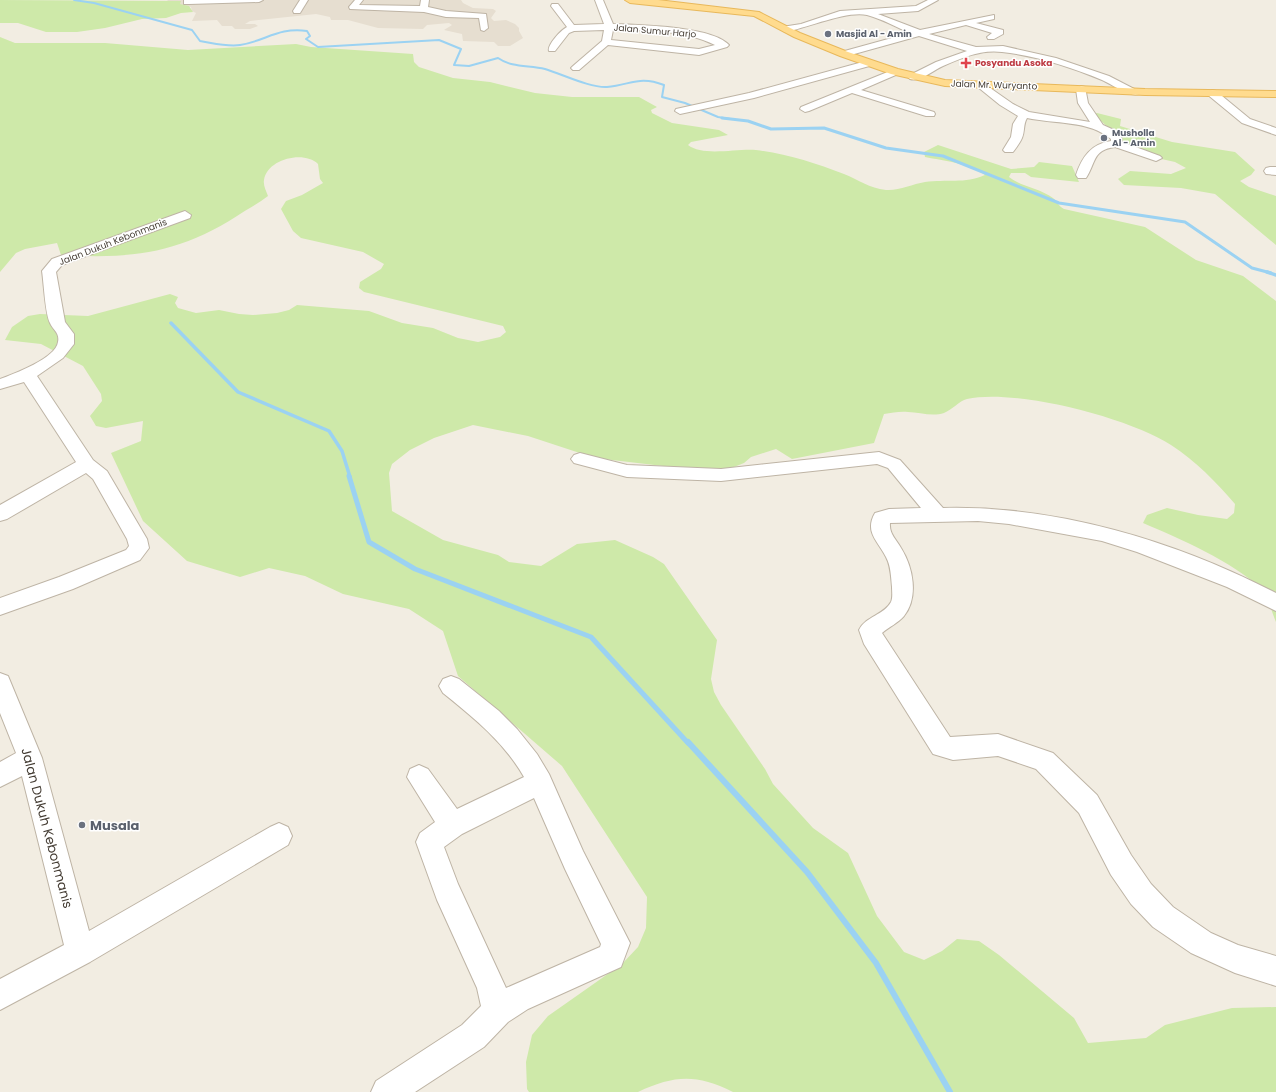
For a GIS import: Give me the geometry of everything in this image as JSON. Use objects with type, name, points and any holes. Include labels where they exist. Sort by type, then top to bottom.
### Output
[{"type":"main road","name":"Jalan Mr. Wuryanto","points":[[630,0],[743,11],[761,16],[785,29],[844,54],[895,72],[945,83],[983,86],[1035,86],[1135,92],[1276,94]]},
{"type":"street","points":[[188,0],[187,2],[219,5],[244,0],[260,0]]},
{"type":"street","points":[[254,10],[260,0]]},
{"type":"street","points":[[297,11],[304,0]]},
{"type":"street","points":[[359,0],[352,9],[428,10],[446,14],[483,16],[484,28]]},
{"type":"street","points":[[422,21],[428,10],[425,0]]},
{"type":"street","name":"Jalan Sumur Harjo","points":[[576,68],[606,42],[609,26],[599,0]]},
{"type":"street","points":[[785,29],[802,26],[835,15],[851,20],[864,14],[918,8],[934,0]]},
{"type":"street","points":[[552,49],[566,31],[572,28],[555,6]]},
{"type":"street","points":[[864,14],[978,50]]},
{"type":"street","points":[[844,54],[898,38],[966,24],[991,17]]},
{"type":"street","points":[[966,24],[1000,32],[990,37]]},
{"type":"street","name":"Jalan Sumur Harjo","points":[[572,28],[609,26],[696,34],[723,44],[699,52],[606,42]]},
{"type":"street","points":[[913,77],[939,64],[978,50],[998,48],[1015,51],[1088,72],[1112,80],[1135,92]]},
{"type":"street","points":[[680,111],[738,99],[870,63]]},
{"type":"street","points":[[805,109],[895,72]]},
{"type":"street","points":[[983,86],[1024,115],[1099,127],[1115,135],[1117,138],[1116,144]]},
{"type":"street","points":[[1081,89],[1083,103],[1099,127]]},
{"type":"street","points":[[852,90],[930,114]]},
{"type":"street","points":[[1212,93],[1246,121],[1276,132]]},
{"type":"street","points":[[1009,150],[1017,137],[1018,124],[1024,115]]},
{"type":"street","points":[[1082,175],[1088,158],[1102,146],[1116,144],[1156,158]]},
{"type":"street","name":"Jalan Dukuh Kebonmanis","points":[[0,384],[28,374],[57,355],[66,344],[66,334],[57,322],[49,271],[57,262],[185,215]]},
{"type":"street","points":[[0,606],[80,577],[133,554],[139,548],[137,539],[100,475],[87,464],[28,374]]},
{"type":"street","points":[[580,459],[627,471],[721,475],[879,458],[894,464],[937,514]]},
{"type":"street","points":[[0,514],[87,464]]},
{"type":"street","points":[[1276,603],[1234,581],[1143,546],[1102,534],[1010,517],[978,514],[889,516],[882,518],[880,524],[884,540],[896,555],[901,569],[902,603],[897,611],[875,625],[870,630],[872,638],[942,746],[953,749],[998,745],[1044,761],[1088,804],[1121,865],[1141,894],[1163,917],[1201,942],[1228,956],[1276,971]]},
{"type":"street","name":"Jalan Dukuh Kebonmanis","points":[[0,683],[30,758],[80,952]]},
{"type":"street","points":[[387,1092],[473,1036],[497,1011],[517,998],[611,957],[616,943],[574,860],[540,782],[524,755],[486,714],[451,686]]},
{"type":"street","points":[[0,775],[30,758]]},
{"type":"street","points":[[418,777],[453,825]]},
{"type":"street","points":[[497,1011],[491,987],[447,890],[429,842],[453,825],[540,782]]},
{"type":"street","points":[[0,995],[80,952],[279,836]]},
{"type":"shaded area","points":[[461,0],[463,3],[473,8],[493,9],[496,11],[491,18],[494,21],[506,20],[515,24],[519,28],[523,38],[510,46],[498,46],[494,42],[463,41],[462,34],[444,30],[452,25],[449,23],[427,25],[423,29],[378,28],[348,20],[331,20],[330,17],[316,14],[250,21],[245,24],[255,24],[258,26],[250,29],[235,29],[232,26],[222,26],[217,20],[192,21],[196,13],[192,11],[191,7],[167,1]]},
{"type":"green space","points":[[0,0],[181,1],[180,4],[189,6],[193,12],[181,13],[166,18],[142,19],[105,28],[77,32],[46,32],[18,23],[0,23]]},
{"type":"green space","points":[[0,37],[15,43],[105,43],[188,50],[296,44],[311,47],[413,54],[414,62],[419,67],[453,78],[490,82],[535,93],[572,97],[639,97],[657,107],[651,110],[652,113],[672,123],[719,130],[728,135],[691,142],[688,145],[694,149],[702,151],[756,150],[779,154],[822,166],[844,174],[869,186],[886,190],[925,182],[963,180],[978,178],[985,175],[964,165],[925,157],[924,152],[938,145],[1011,169],[1034,167],[1039,162],[1072,166],[1079,182],[1031,177],[1025,173],[1011,173],[1009,177],[1048,195],[1064,209],[1145,227],[1196,260],[1243,276],[1276,301],[1276,622],[1268,600],[1261,589],[1250,579],[1221,560],[1143,523],[1147,515],[1167,508],[1198,515],[1227,519],[1234,513],[1235,504],[1205,472],[1171,445],[1129,425],[1072,408],[1042,402],[1013,398],[988,397],[964,400],[947,412],[939,414],[902,412],[884,414],[874,443],[792,459],[776,449],[751,457],[744,463],[734,467],[723,469],[663,466],[595,458],[528,436],[473,425],[434,438],[410,450],[392,464],[389,473],[392,511],[443,540],[498,555],[509,562],[541,566],[577,544],[615,540],[653,557],[664,564],[717,640],[711,679],[714,692],[721,705],[765,769],[773,784],[813,828],[848,853],[877,916],[904,952],[924,960],[942,951],[957,939],[979,941],[999,955],[1074,1018],[1088,1043],[1146,1038],[1165,1025],[1232,1008],[1276,1007],[1276,1092],[733,1092],[708,1082],[686,1079],[663,1082],[638,1092],[529,1092],[527,1089],[526,1062],[532,1035],[548,1016],[622,964],[638,947],[646,928],[647,897],[562,766],[458,676],[443,631],[409,609],[343,594],[305,576],[269,568],[240,577],[187,561],[143,521],[111,453],[141,441],[143,421],[106,428],[96,426],[90,416],[102,401],[101,394],[83,366],[41,344],[5,340],[12,327],[28,316],[40,314],[88,316],[170,294],[178,297],[175,303],[178,308],[196,313],[219,310],[253,315],[277,313],[289,310],[297,305],[369,311],[402,323],[433,328],[458,338],[478,342],[500,337],[506,332],[503,326],[364,292],[359,288],[360,282],[381,269],[384,264],[363,252],[301,238],[293,231],[281,209],[286,201],[302,195],[323,183],[320,179],[318,164],[312,160],[296,157],[279,162],[267,173],[264,180],[264,186],[268,196],[215,229],[194,239],[153,251],[109,256],[61,255],[57,243],[25,249],[16,253],[0,272]]},
{"type":"green space","points":[[1097,113],[1121,119],[1120,126],[1172,142],[1235,152],[1255,170],[1251,175],[1240,181],[1249,187],[1276,196],[1276,245],[1215,194],[1181,188],[1124,185],[1118,179],[1130,171],[1171,174],[1186,168],[1175,162],[1139,154],[1123,144],[1117,135],[1093,114]]},
{"type":"waterway","points":[[74,0],[94,3],[192,30],[200,41],[225,45],[240,45],[280,33],[297,30],[307,31],[310,36],[306,39],[318,47],[439,40],[461,49],[454,65],[469,66],[498,58],[521,66],[545,69],[600,87],[641,81],[655,82],[664,85],[662,97],[685,103],[718,117],[728,119]]},
{"type":"waterway","points":[[722,118],[728,119]]},
{"type":"waterway","points":[[728,119],[748,121],[771,129],[824,128],[886,148],[943,156],[1059,203],[1185,222],[1252,268],[1271,273]]},
{"type":"waterway","points":[[1267,272],[1276,275]]},
{"type":"waterway","points":[[171,323],[238,392],[329,431],[342,451],[350,477]]},
{"type":"waterway","points":[[349,476],[369,542],[415,569],[591,637],[688,743]]},
{"type":"waterway","points":[[688,742],[807,872],[876,963],[950,1092]]},
{"type":"place","name":"Masjid Al - Amin","points":[[828,34]]},
{"type":"place","name":"Posyandu Asoka","points":[[966,63]]},
{"type":"place","name":"Musholla Al - Amin","points":[[1104,138]]},
{"type":"place","name":"Musala","points":[[82,825]]}]
